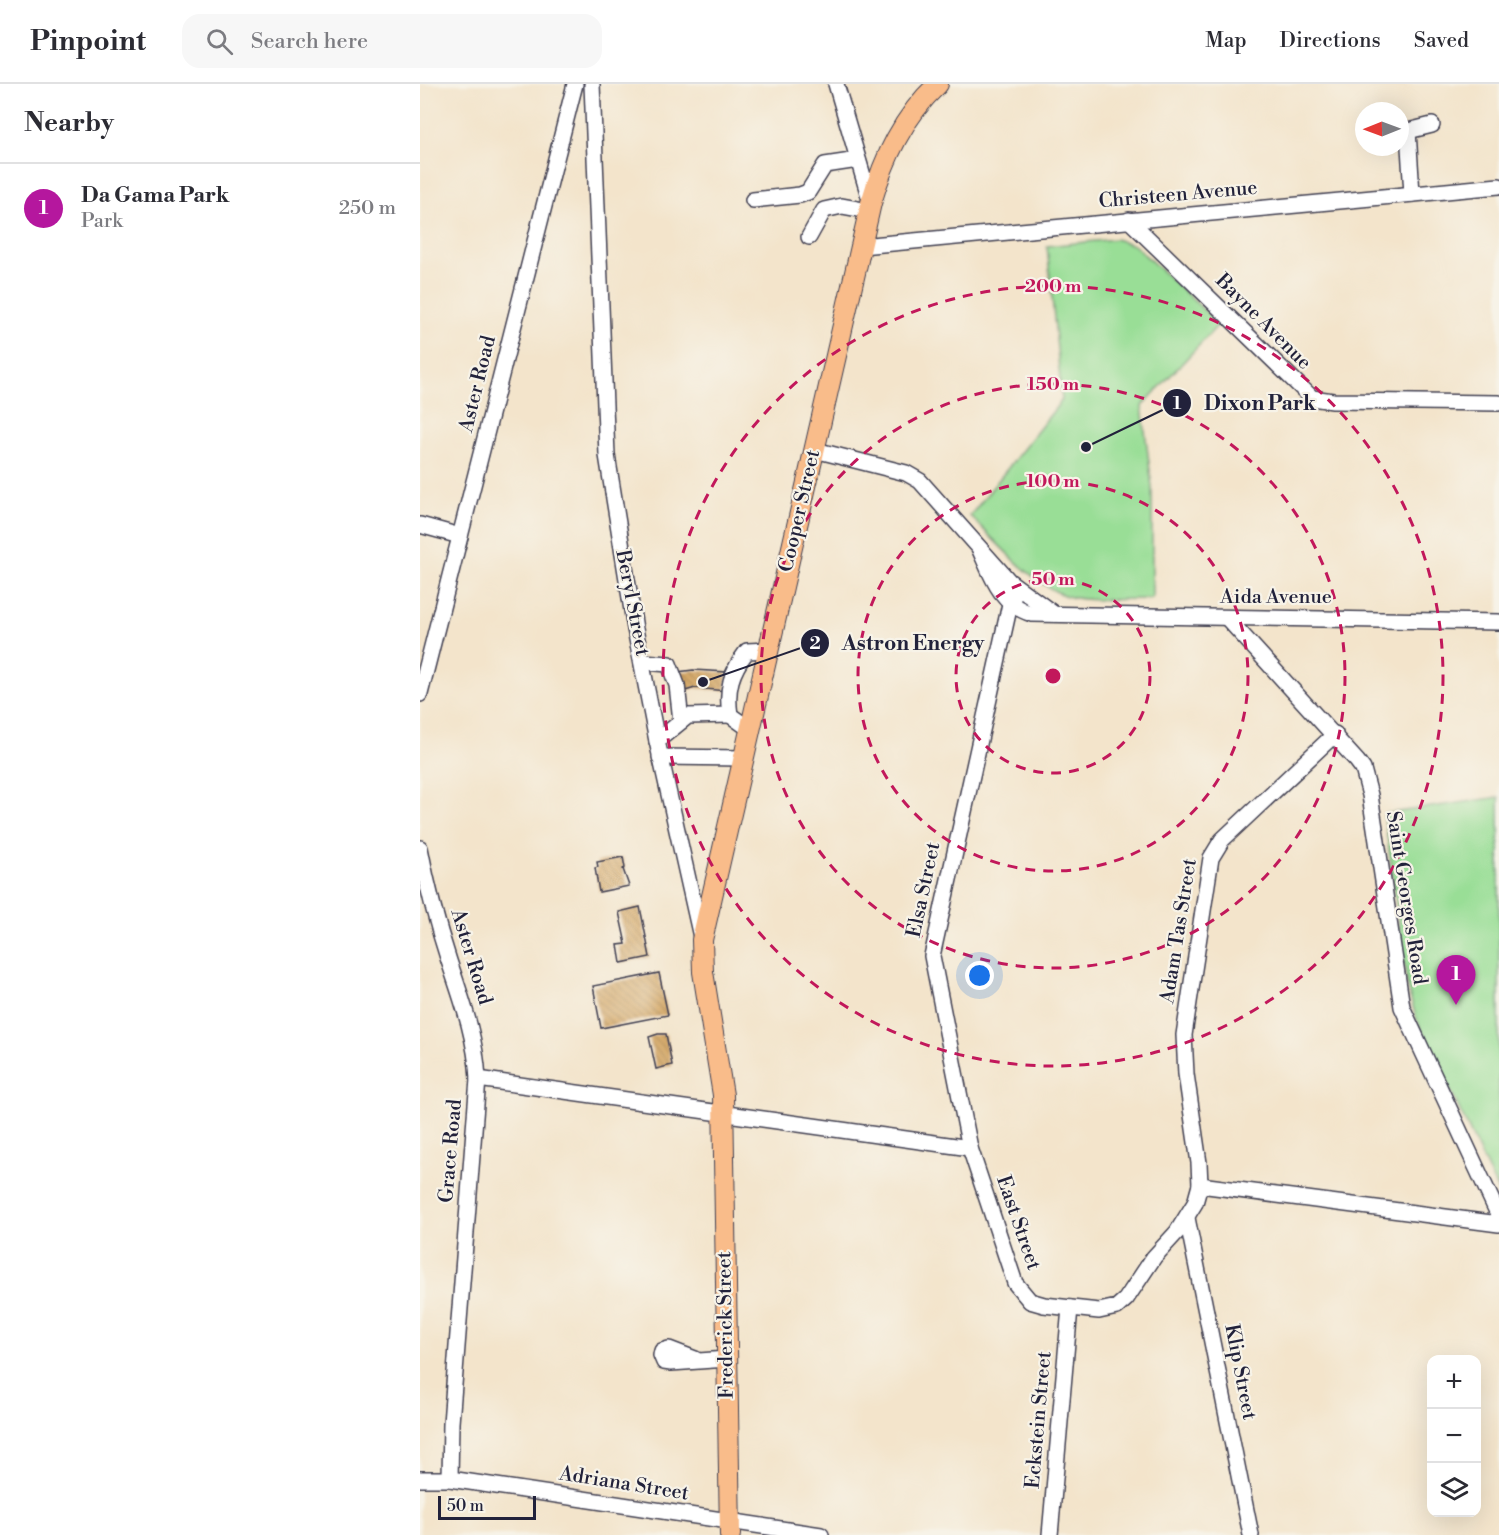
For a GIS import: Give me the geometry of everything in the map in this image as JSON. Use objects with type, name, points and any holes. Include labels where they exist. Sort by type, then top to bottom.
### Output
[{"type":"main road","points":[[870,207],[891,147],[916,108],[938,84]]},
{"type":"main road","name":"Cooper Street","points":[[702,940],[870,207]]},
{"type":"main road","name":"Beryl Street","points":[[702,940],[703,972],[720,1065],[724,1115]]},
{"type":"main road","name":"Frederick Street","points":[[724,1115],[730,1529]]},
{"type":"street","name":"Aster Road","points":[[420,694],[575,84]]},
{"type":"street","name":"Beryl Street","points":[[592,84],[607,456],[635,629],[660,757],[702,940]]},
{"type":"street","name":"Cooper Street","points":[[836,84],[870,207]]},
{"type":"street","points":[[1412,194],[1408,131],[1432,124]]},
{"type":"street","points":[[753,200],[800,195],[813,188],[825,165],[858,160]]},
{"type":"street","name":"Christeen Avenue","points":[[861,246],[1499,186]]},
{"type":"street","points":[[809,237],[824,210],[842,206],[870,207]]},
{"type":"street","name":"Bayne Avenue","points":[[1129,220],[1312,398],[1333,401],[1499,403]]},
{"type":"street","points":[[814,450],[906,473],[920,481],[980,550],[1023,592],[1054,614]]},
{"type":"street","points":[[420,525],[460,536]]},
{"type":"street","points":[[980,550],[995,583],[1016,607]]},
{"type":"street","name":"Elsa Street","points":[[970,1148],[939,1000],[932,948],[1003,643],[1023,592]]},
{"type":"street","name":"Aida Avenue","points":[[1016,607],[1054,614],[1499,623]]},
{"type":"street","name":"Saint Georges Road","points":[[1227,618],[1335,734],[1363,769],[1367,782],[1402,1007],[1499,1216]]},
{"type":"street","points":[[730,715],[727,700],[734,669],[747,651],[769,650]]},
{"type":"street","points":[[643,662],[669,664],[677,685],[681,721]]},
{"type":"street","points":[[657,741],[681,721],[697,714],[730,715],[751,730]]},
{"type":"street","name":"Adam Tas Street","points":[[1200,1185],[1184,1047],[1211,858],[1222,840],[1335,734]]},
{"type":"street","points":[[660,757],[744,758]]},
{"type":"street","name":"Aster Road","points":[[420,848],[440,934],[476,1052],[478,1079]]},
{"type":"street","points":[[478,1079],[970,1148]]},
{"type":"street","name":"Grace Road","points":[[450,1479],[451,1423],[478,1079]]},
{"type":"street","name":"East Street","points":[[970,1148],[1018,1290],[1036,1303],[1100,1311],[1117,1307],[1126,1299],[1154,1257],[1187,1218],[1200,1185]]},
{"type":"street","points":[[1200,1185],[1499,1224]]},
{"type":"street","name":"Klip Street","points":[[1187,1218],[1251,1535]]},
{"type":"street","name":"Eckstein Street","points":[[1050,1535],[1070,1308]]},
{"type":"street","points":[[696,1359],[727,1359]]},
{"type":"street","name":"Adriana Street","points":[[421,1482],[450,1479],[730,1529],[821,1535]]},
{"type":"green space","points":[[1115,239],[1134,245],[1219,324],[1142,406],[1152,487],[1152,599],[1091,599],[1059,593],[1047,587],[1024,569],[970,516],[1062,400],[1047,246]]},
{"type":"green space","points":[[1499,797],[1499,1193],[1417,1020],[1408,990],[1384,814]]},
{"type":"building","points":[[693,670],[727,672],[726,691],[695,688],[682,692],[678,672]]},
{"type":"building","points":[[623,857],[625,868],[623,869],[629,886],[599,892],[595,868],[598,867],[597,862]]},
{"type":"building","points":[[640,907],[650,957],[621,963],[618,945],[626,944],[619,912]]},
{"type":"building","points":[[659,973],[668,1015],[601,1028],[593,986]]},
{"type":"building","points":[[666,1034],[672,1065],[656,1069],[649,1037]]},
{"type":"place","name":"Dixon Park","points":[[1086,447]]},
{"type":"place","name":"Astron Energy","points":[[703,682]]},
{"type":"place","name":"Da Gama Park","points":[[1456,1005]]}]
